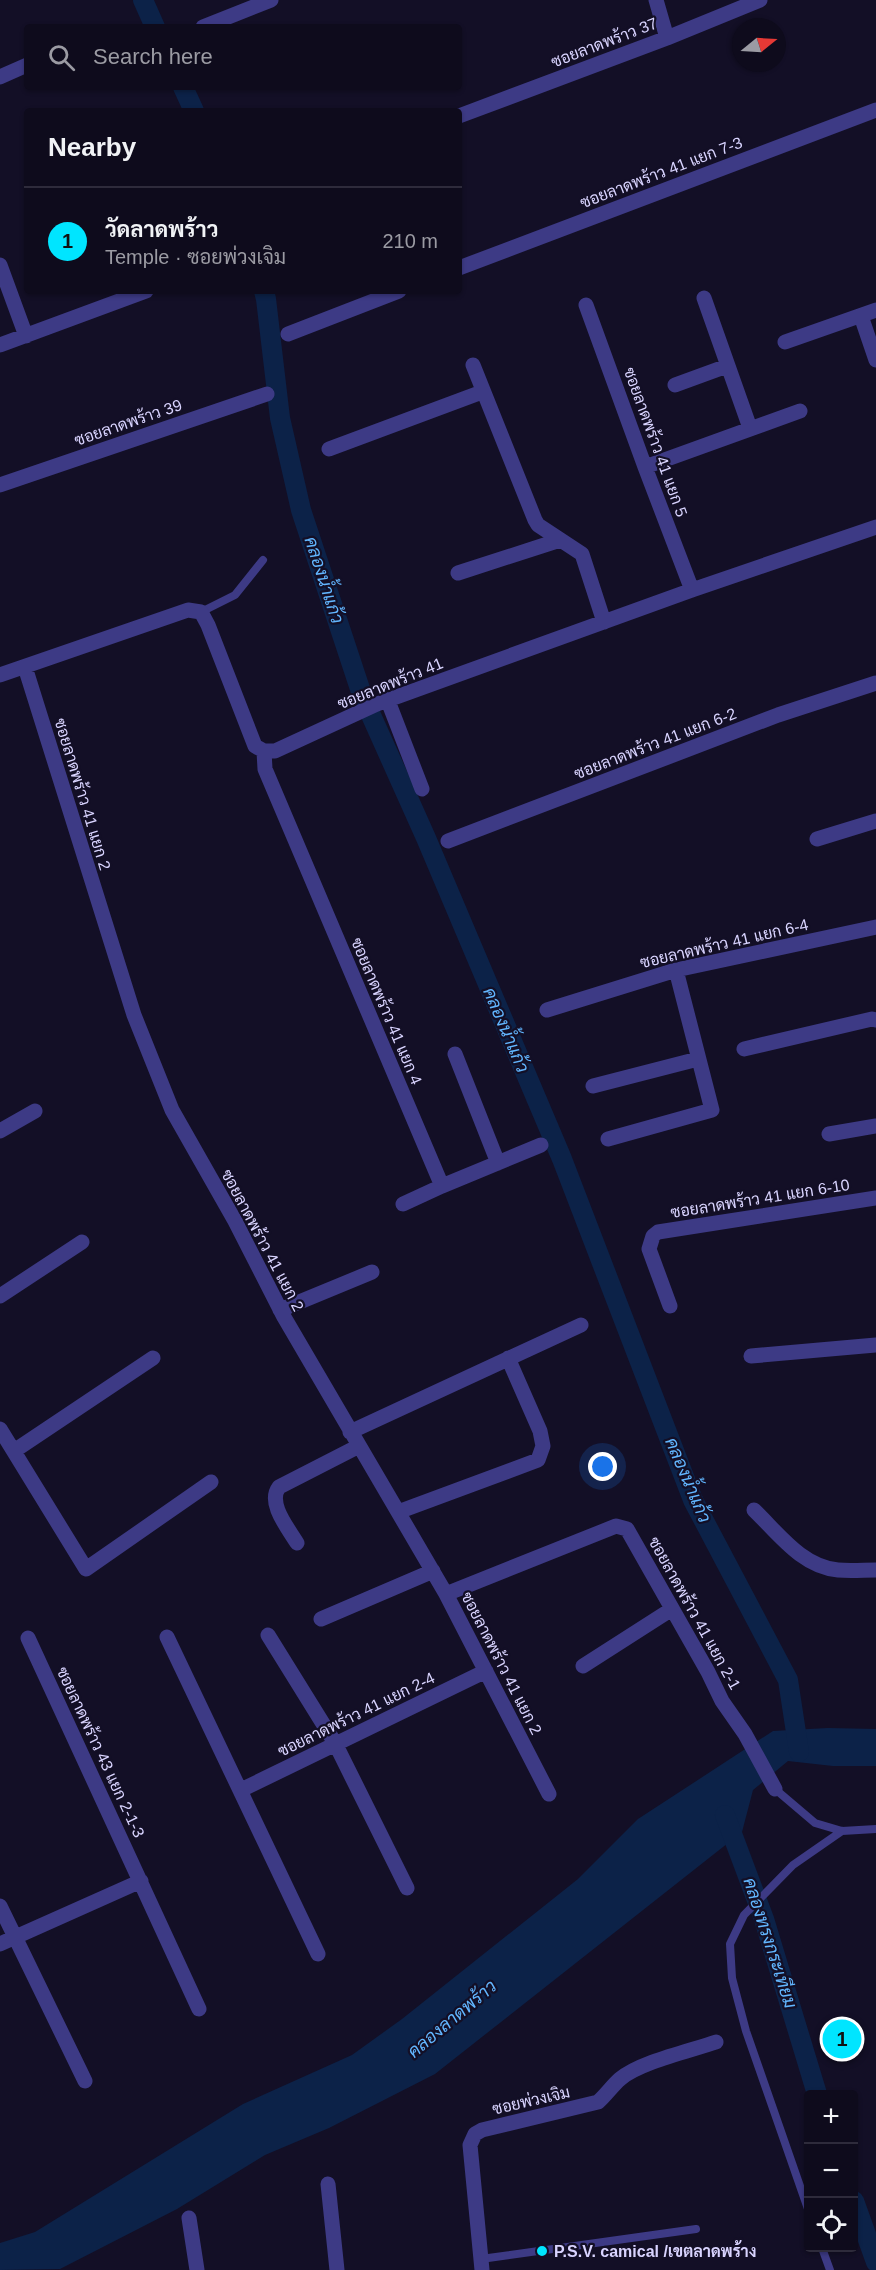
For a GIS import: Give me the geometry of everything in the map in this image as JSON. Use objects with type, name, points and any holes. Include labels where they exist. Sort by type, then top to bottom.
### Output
[{"type":"street","points":[[211,24],[271,0]]},
{"type":"street","points":[[656,0],[667,38]]},
{"type":"street","name":"ซอยลาดพร้าว 37","points":[[462,115],[667,38],[760,0]]},
{"type":"street","points":[[0,77],[24,66]]},
{"type":"street","name":"ซอยลาดพร้าว 41 แยก 7-3","points":[[462,267],[876,110]]},
{"type":"street","points":[[0,265],[26,336]]},
{"type":"street","points":[[0,345],[138,294]]},
{"type":"street","points":[[288,334],[391,294]]},
{"type":"street","points":[[704,298],[750,428]]},
{"type":"street","name":"ซอยลาดพร้าว 41 แยก 5","points":[[586,305],[692,590]]},
{"type":"street","points":[[785,342],[876,310]]},
{"type":"street","points":[[861,315],[876,360]]},
{"type":"street","points":[[473,365],[535,520],[538,525],[584,556],[604,622]]},
{"type":"street","points":[[675,385],[727,366]]},
{"type":"street","points":[[329,449],[482,392]]},
{"type":"street","name":"ซอยลาดพร้าว 39","points":[[0,485],[267,394]]},
{"type":"street","points":[[645,467],[800,411]]},
{"type":"street","name":"ซอยลาดพร้าว 41","points":[[264,751],[275,751],[382,703],[692,590],[876,527]]},
{"type":"street","points":[[458,573],[561,540]]},
{"type":"street","points":[[0,675],[188,610],[201,612],[255,746],[264,751]]},
{"type":"street","name":"ซอยลาดพร้าว 41 แยก 2","points":[[25,668],[134,1015],[172,1110],[235,1221],[280,1310],[446,1594],[549,1794]]},
{"type":"street","name":"ซอยลาดพร้าว 41 แยก 6-2","points":[[448,842],[778,715],[875,687]]},
{"type":"street","points":[[382,703],[422,789]]},
{"type":"street","name":"ซอยลาดพร้าว 41 แยก 4","points":[[264,751],[265,768],[442,1186]]},
{"type":"street","points":[[817,838],[876,821]]},
{"type":"street","name":"ซอยลาดพร้าว 41 แยก 6-4","points":[[547,1010],[676,970],[876,927]]},
{"type":"street","points":[[608,1138],[712,1110],[676,970]]},
{"type":"street","points":[[744,1049],[872,1019],[876,1020]]},
{"type":"street","points":[[455,1054],[498,1163]]},
{"type":"street","points":[[593,1086],[698,1059]]},
{"type":"street","points":[[0,1131],[35,1111]]},
{"type":"street","points":[[829,1134],[876,1126]]},
{"type":"street","points":[[403,1204],[541,1145]]},
{"type":"street","name":"ซอยลาดพร้าว 41 แยก 6-10","points":[[670,1306],[649,1249],[653,1236],[658,1232],[876,1198]]},
{"type":"street","points":[[0,1296],[82,1242]]},
{"type":"street","points":[[280,1310],[372,1272]]},
{"type":"street","points":[[350,1432],[581,1325]]},
{"type":"street","points":[[751,1356],[876,1345]]},
{"type":"street","points":[[14,1451],[153,1358]]},
{"type":"street","points":[[398,1512],[538,1460],[543,1446],[540,1431],[508,1358]]},
{"type":"street","points":[[0,1428],[86,1569],[211,1482]]},
{"type":"street","points":[[297,1544],[274,1502],[274,1493],[279,1487],[359,1446]]},
{"type":"street","points":[[754,1510],[799,1555],[819,1565],[837,1570],[876,1569]]},
{"type":"street","name":"ซอยลาดพร้าว 41 แยก 2-1","points":[[446,1594],[616,1526],[627,1529],[722,1701],[745,1734],[775,1789]]},
{"type":"street","points":[[321,1619],[433,1571]]},
{"type":"street","points":[[583,1666],[672,1610]]},
{"type":"street","points":[[268,1635],[335,1743],[407,1888]]},
{"type":"street","points":[[167,1637],[318,1954]]},
{"type":"street","name":"ซอยลาดพร้าว 43 แยก 2-1-3","points":[[28,1638],[199,2008]]},
{"type":"street","name":"ซอยลาดพร้าว 41 แยก 2-4","points":[[241,1790],[486,1671]]},
{"type":"street","points":[[0,1944],[141,1881]]},
{"type":"street","points":[[0,1905],[85,2081]]},
{"type":"street","name":"ซอยพ่วงเจิม","points":[[481,2265],[470,2145],[475,2134],[482,2130],[598,2102],[611,2092],[619,2080],[629,2074],[716,2042]]},
{"type":"street","points":[[328,2184],[337,2270]]},
{"type":"street","points":[[189,2218],[197,2270]]},
{"type":"lane","points":[[201,612],[235,595],[262,560]]},
{"type":"lane","points":[[775,1789],[815,1823],[842,1832],[876,1829]]},
{"type":"lane","points":[[804,2198],[746,2031],[732,1978],[730,1944],[744,1915],[793,1864],[842,1832]]},
{"type":"lane","points":[[481,2265],[696,2229]]},
{"type":"lane","points":[[824,2252],[830,2270]]},
{"type":"water","name":"คลองลาดพร้าว","points":[[828,1728],[876,1729],[876,1766],[833,1766],[788,1761],[753,1790],[742,1832],[435,2074],[329,2128],[265,2155],[177,2209],[60,2269],[0,2270],[0,2243],[35,2232],[243,2104],[352,2055],[402,2019],[578,1879],[638,1819],[773,1731]]},
{"type":"waterway","name":"คลองน้ำแก้ว","points":[[143,0],[154,24]]},
{"type":"waterway","name":"คลองน้ำแก้ว","points":[[184,90],[193,108]]},
{"type":"waterway","name":"คลองน้ำแก้ว","points":[[265,294],[280,418],[301,510],[362,695],[426,838],[562,1159],[693,1500],[788,1680],[799,1752]]},
{"type":"waterway","name":"คลองทรงกระเทียม","points":[[725,1815],[764,1919],[816,2090]]},
{"type":"waterway","name":"คลองทรงกระเทียม","points":[[858,2212],[876,2262]]},
{"type":"place","name":"วัดลาดพร้าว","points":[[842,2039]]},
{"type":"place","name":"P.S.V. camical /เขตลาดพร้าง","points":[[542,2251]]}]
